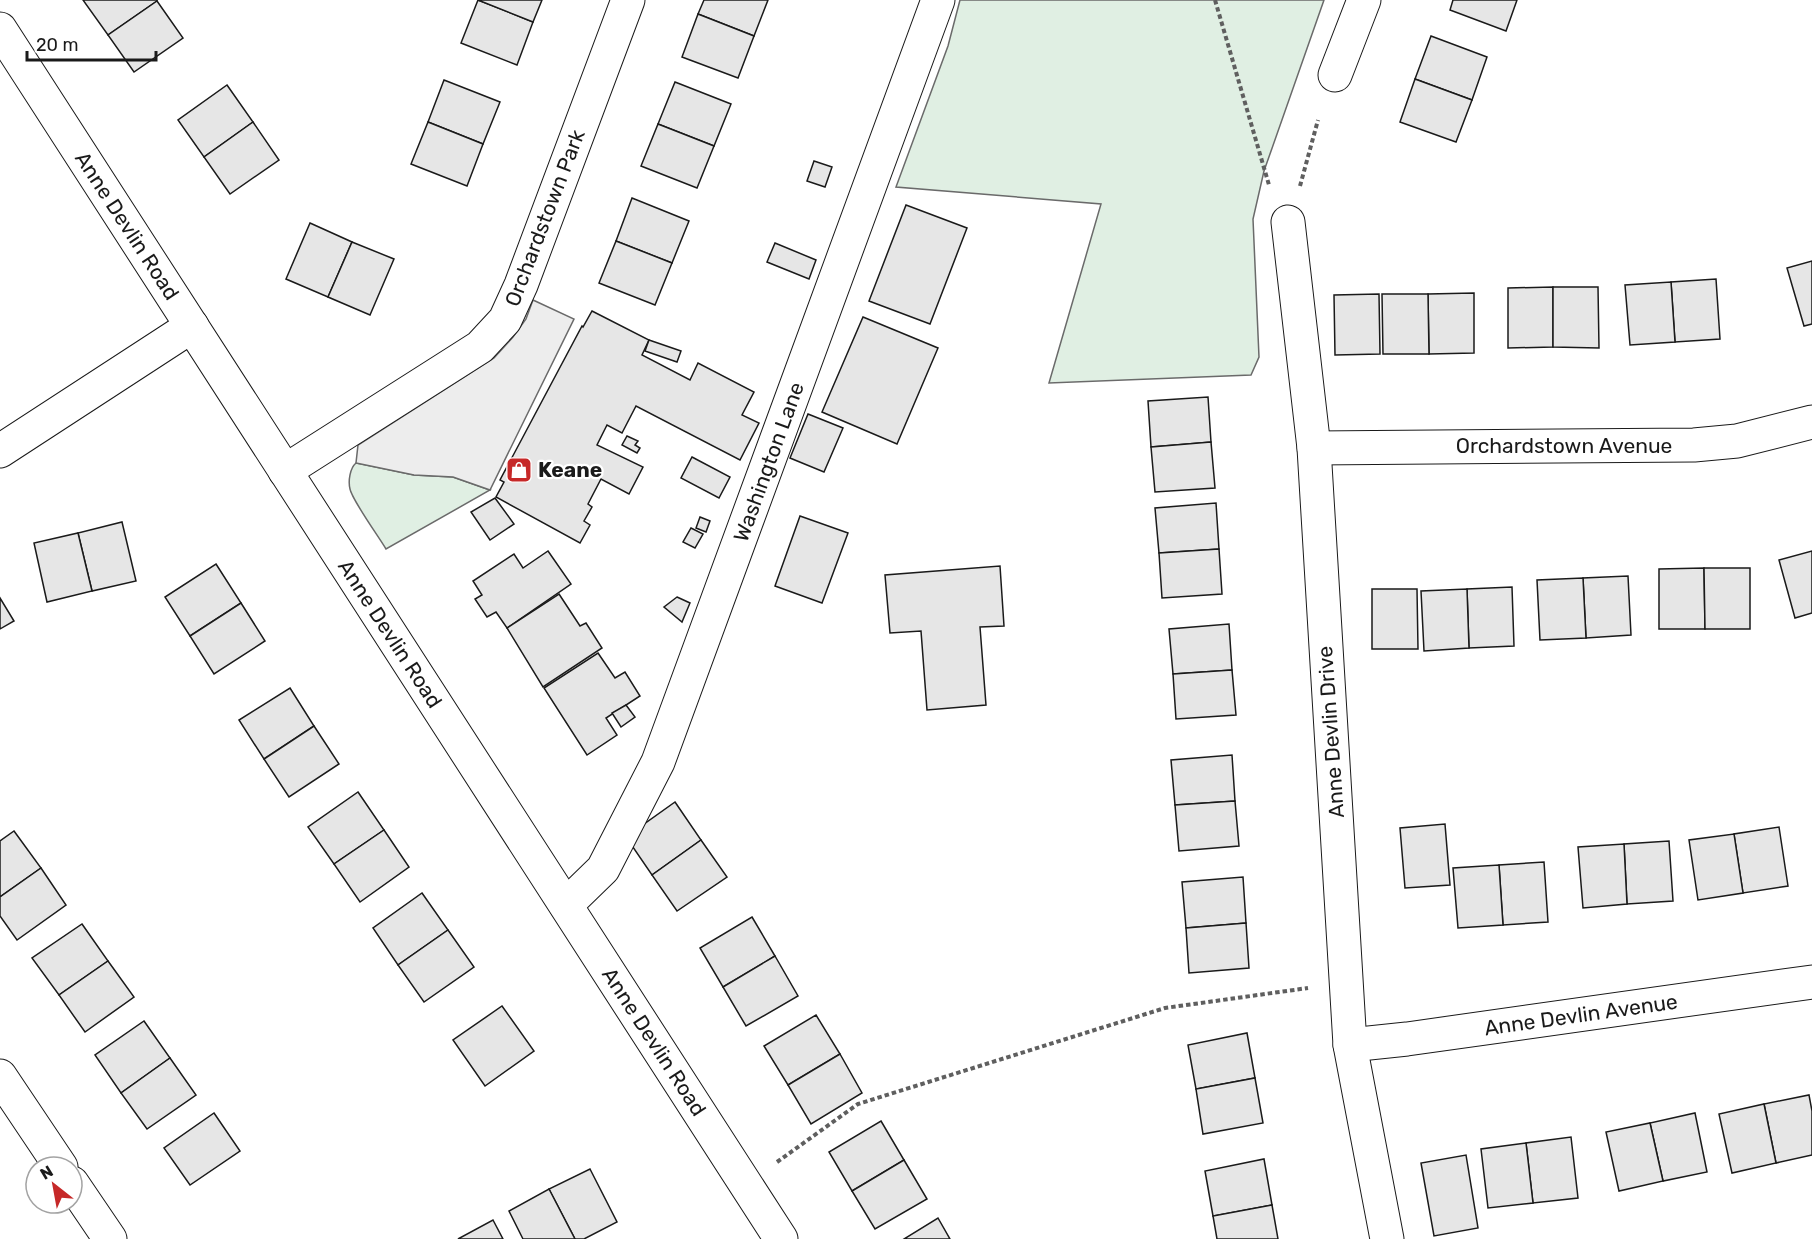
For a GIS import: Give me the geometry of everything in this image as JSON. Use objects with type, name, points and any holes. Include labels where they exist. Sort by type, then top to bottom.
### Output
[{"type":"street","name":"Orchardstown Park","points":[[285,471],[480,347],[505,320],[521,285],[628,0]]},
{"type":"street","name":"Washington Lane","points":[[566,905],[603,869],[658,762],[938,0]]},
{"type":"street","points":[[1335,75],[1364,0]]},
{"type":"street","name":"Anne Devlin Road","points":[[0,29],[779,1238]]},
{"type":"street","name":"Anne Devlin Drive","points":[[1288,222],[1314,448],[1350,1045],[1387,1239]]},
{"type":"street","points":[[0,451],[192,326]]},
{"type":"street","name":"Orchardstown Avenue","points":[[1314,448],[1694,445],[1737,441],[1812,422]]},
{"type":"street","name":"Anne Devlin Avenue","points":[[1350,1045],[1812,982]]},
{"type":"street","points":[[0,1076],[53,1155]]},
{"type":"street","points":[[84,1201],[110,1239]]},
{"type":"path","points":[[1215,0],[1269,185]]},
{"type":"path","points":[[1299,190],[1318,120]]},
{"type":"path","points":[[777,1162],[858,1104],[1165,1008],[1312,987]]},
{"type":"green space","points":[[960,0],[1324,0],[1264,171],[1253,219],[1259,357],[1251,375],[1049,383],[1101,204],[896,187],[948,46]]},
{"type":"green space","points":[[356,463],[414,475],[453,477],[490,490],[386,549],[360,510],[350,489],[350,475]]},
{"type":"shaded area","points":[[533,300],[574,319],[490,490],[453,477],[414,475],[356,463],[358,445],[494,358],[526,319]]},
{"type":"building","points":[[83,0],[157,0],[157,1],[108,35]]},
{"type":"building","points":[[478,0],[533,22],[517,65],[461,43]]},
{"type":"building","points":[[478,0],[542,0],[533,22]]},
{"type":"building","points":[[704,0],[768,0],[754,36],[698,14]]},
{"type":"building","points":[[1453,0],[1517,0],[1506,31],[1450,10]]},
{"type":"building","points":[[157,1],[183,38],[134,72],[108,35]]},
{"type":"building","points":[[698,14],[754,36],[738,78],[682,57]]},
{"type":"building","points":[[1431,36],[1487,57],[1472,100],[1415,79]]},
{"type":"building","points":[[1415,79],[1472,100],[1456,142],[1400,122]]},
{"type":"building","points":[[444,80],[500,102],[483,144],[428,122]]},
{"type":"building","points":[[675,82],[731,104],[714,146],[658,124]]},
{"type":"building","points":[[227,85],[253,122],[204,157],[178,120]]},
{"type":"building","points":[[253,122],[279,160],[230,194],[204,157]]},
{"type":"building","points":[[428,122],[483,144],[467,186],[411,164]]},
{"type":"building","points":[[658,124],[714,146],[697,188],[641,166]]},
{"type":"building","points":[[814,161],[832,167],[825,187],[807,181]]},
{"type":"building","points":[[632,198],[689,221],[672,263],[616,241]]},
{"type":"building","points":[[906,205],[967,228],[930,324],[869,301]]},
{"type":"building","points":[[310,223],[352,242],[328,297],[286,279]]},
{"type":"building","points":[[616,241],[672,263],[655,305],[599,283]]},
{"type":"building","points":[[352,242],[394,259],[370,315],[328,297]]},
{"type":"building","points":[[775,243],[816,260],[809,279],[767,262]]},
{"type":"building","points":[[1812,261],[1812,324],[1804,326],[1787,268]]},
{"type":"building","points":[[1716,279],[1720,339],[1675,342],[1671,282]]},
{"type":"building","points":[[1671,282],[1675,342],[1630,345],[1625,285]]},
{"type":"building","points":[[1553,287],[1553,347],[1508,348],[1508,288]]},
{"type":"building","points":[[1553,287],[1598,287],[1599,348],[1553,347]]},
{"type":"building","points":[[1474,293],[1474,353],[1429,354],[1428,294]]},
{"type":"building","points":[[1379,294],[1380,354],[1335,355],[1334,295]]},
{"type":"building","points":[[1382,294],[1428,294],[1429,354],[1383,354]]},
{"type":"building","points":[[592,311],[649,340],[642,355],[690,380],[698,363],[754,392],[742,415],[759,423],[740,460],[636,406],[622,433],[607,425],[597,445],[643,467],[629,494],[601,479],[588,504],[592,507],[584,521],[590,525],[580,543],[496,497],[504,482],[500,480]]},
{"type":"building","points":[[863,317],[938,348],[897,444],[822,412]]},
{"type":"building","points":[[649,340],[681,351],[677,362],[645,351]]},
{"type":"building","points":[[1208,397],[1211,442],[1151,447],[1148,401]]},
{"type":"building","points":[[808,414],[843,428],[824,472],[790,458]]},
{"type":"building","points":[[627,436],[638,441],[635,445],[640,448],[637,453],[622,445]]},
{"type":"building","points":[[1211,442],[1215,488],[1155,492],[1151,447]]},
{"type":"building","points":[[692,457],[730,477],[719,498],[681,478]]},
{"type":"building","points":[[495,498],[514,524],[490,540],[471,512]]},
{"type":"building","points":[[1216,503],[1219,549],[1159,553],[1155,508]]},
{"type":"building","points":[[800,516],[848,533],[822,603],[775,586]]},
{"type":"building","points":[[700,517],[710,521],[706,532],[696,528]]},
{"type":"building","points":[[122,522],[136,581],[92,591],[78,533]]},
{"type":"building","points":[[691,528],[703,534],[695,548],[683,542]]},
{"type":"building","points":[[78,533],[92,591],[47,602],[34,543]]},
{"type":"building","points":[[1219,549],[1222,594],[1162,598],[1159,553]]},
{"type":"building","points":[[548,551],[571,584],[507,628],[496,612],[487,617],[475,599],[482,595],[473,581],[514,554],[523,568]]},
{"type":"building","points":[[1812,551],[1812,613],[1795,618],[1779,560]]},
{"type":"building","points":[[216,564],[241,603],[190,636],[165,597]]},
{"type":"building","points":[[1000,566],[1004,626],[980,627],[986,705],[927,710],[921,631],[890,633],[885,575]]},
{"type":"building","points":[[1704,568],[1705,629],[1659,629],[1659,569]]},
{"type":"building","points":[[1704,568],[1750,568],[1750,629],[1705,629]]},
{"type":"building","points":[[1628,576],[1631,635],[1586,638],[1583,578]]},
{"type":"building","points":[[1583,578],[1586,638],[1540,640],[1537,580]]},
{"type":"building","points":[[1512,587],[1514,646],[1469,648],[1467,589]]},
{"type":"building","points":[[1372,589],[1417,589],[1418,649],[1372,649]]},
{"type":"building","points":[[1467,589],[1469,648],[1424,651],[1421,591]]},
{"type":"building","points":[[559,594],[580,626],[586,623],[602,648],[543,687],[507,628]]},
{"type":"building","points":[[677,597],[690,603],[682,622],[664,607]]},
{"type":"building","points":[[0,598],[14,621],[0,629]]},
{"type":"building","points":[[241,603],[265,641],[214,674],[190,636]]},
{"type":"building","points":[[1229,624],[1232,670],[1173,674],[1169,629]]},
{"type":"building","points":[[598,653],[615,678],[625,672],[640,696],[606,718],[617,735],[587,755],[544,688]]},
{"type":"building","points":[[1232,670],[1236,715],[1176,719],[1173,674]]},
{"type":"building","points":[[290,688],[314,726],[264,759],[239,720]]},
{"type":"building","points":[[626,705],[635,717],[621,727],[612,713]]},
{"type":"building","points":[[314,726],[339,764],[289,797],[264,759]]},
{"type":"building","points":[[1232,755],[1235,801],[1175,805],[1171,760]]},
{"type":"building","points":[[358,792],[384,830],[334,864],[308,827]]},
{"type":"building","points":[[1235,801],[1239,846],[1179,851],[1175,805]]},
{"type":"building","points":[[675,802],[701,840],[652,875],[626,837]]},
{"type":"building","points":[[1445,824],[1450,885],[1405,888],[1400,828]]},
{"type":"building","points":[[1779,827],[1788,886],[1743,893],[1734,834]]},
{"type":"building","points":[[384,830],[409,867],[360,902],[334,864]]},
{"type":"building","points":[[14,831],[41,868],[0,897],[0,841]]},
{"type":"building","points":[[1734,834],[1743,893],[1698,900],[1689,840]]},
{"type":"building","points":[[701,840],[727,877],[677,911],[652,875]]},
{"type":"building","points":[[1669,841],[1673,901],[1627,904],[1624,844]]},
{"type":"building","points":[[1624,844],[1627,904],[1583,908],[1578,847]]},
{"type":"building","points":[[1544,862],[1548,922],[1503,925],[1499,865]]},
{"type":"building","points":[[1499,865],[1503,925],[1458,928],[1453,868]]},
{"type":"building","points":[[41,868],[66,905],[17,940],[0,916],[0,897]]},
{"type":"building","points":[[1243,877],[1246,923],[1186,928],[1182,882]]},
{"type":"building","points":[[422,893],[448,930],[398,965],[373,928]]},
{"type":"building","points":[[752,917],[775,956],[723,987],[700,948]]},
{"type":"building","points":[[1246,923],[1249,968],[1189,973],[1186,928]]},
{"type":"building","points":[[82,924],[108,961],[59,995],[32,958]]},
{"type":"building","points":[[448,930],[474,967],[424,1002],[398,965]]},
{"type":"building","points":[[775,956],[798,996],[746,1026],[723,987]]},
{"type":"building","points":[[108,961],[134,997],[85,1032],[59,995]]},
{"type":"building","points":[[502,1006],[534,1051],[485,1086],[453,1040]]},
{"type":"building","points":[[816,1015],[840,1054],[788,1085],[764,1046]]},
{"type":"building","points":[[144,1021],[170,1058],[121,1093],[95,1055]]},
{"type":"building","points":[[1247,1033],[1255,1078],[1196,1089],[1188,1045]]},
{"type":"building","points":[[840,1054],[862,1093],[811,1124],[788,1085]]},
{"type":"building","points":[[170,1058],[196,1095],[147,1129],[121,1093]]},
{"type":"building","points":[[1255,1078],[1263,1123],[1203,1134],[1196,1089]]},
{"type":"building","points":[[1809,1095],[1812,1111],[1812,1155],[1776,1163],[1764,1104]]},
{"type":"building","points":[[1764,1104],[1776,1163],[1732,1173],[1719,1114]]},
{"type":"building","points":[[214,1113],[240,1151],[190,1185],[164,1148]]},
{"type":"building","points":[[1695,1113],[1707,1172],[1663,1181],[1650,1123]]},
{"type":"building","points":[[881,1121],[904,1160],[852,1191],[829,1152]]},
{"type":"building","points":[[1650,1123],[1663,1181],[1619,1191],[1606,1132]]},
{"type":"building","points":[[1571,1137],[1578,1198],[1533,1203],[1526,1143]]},
{"type":"building","points":[[1526,1143],[1533,1203],[1488,1208],[1481,1149]]},
{"type":"building","points":[[1466,1155],[1478,1228],[1434,1236],[1421,1163]]},
{"type":"building","points":[[1264,1159],[1272,1205],[1213,1216],[1205,1171]]},
{"type":"building","points":[[904,1160],[927,1199],[875,1229],[852,1191]]},
{"type":"building","points":[[590,1169],[617,1222],[584,1239],[575,1239],[549,1189]]},
{"type":"building","points":[[549,1189],[575,1239],[523,1239],[509,1211]]},
{"type":"building","points":[[1272,1205],[1278,1239],[1217,1239],[1213,1216]]},
{"type":"building","points":[[938,1218],[950,1239],[904,1239]]},
{"type":"building","points":[[493,1220],[503,1239],[458,1239]]},
{"type":"place","name":"Keane","points":[[519,470]]}]
